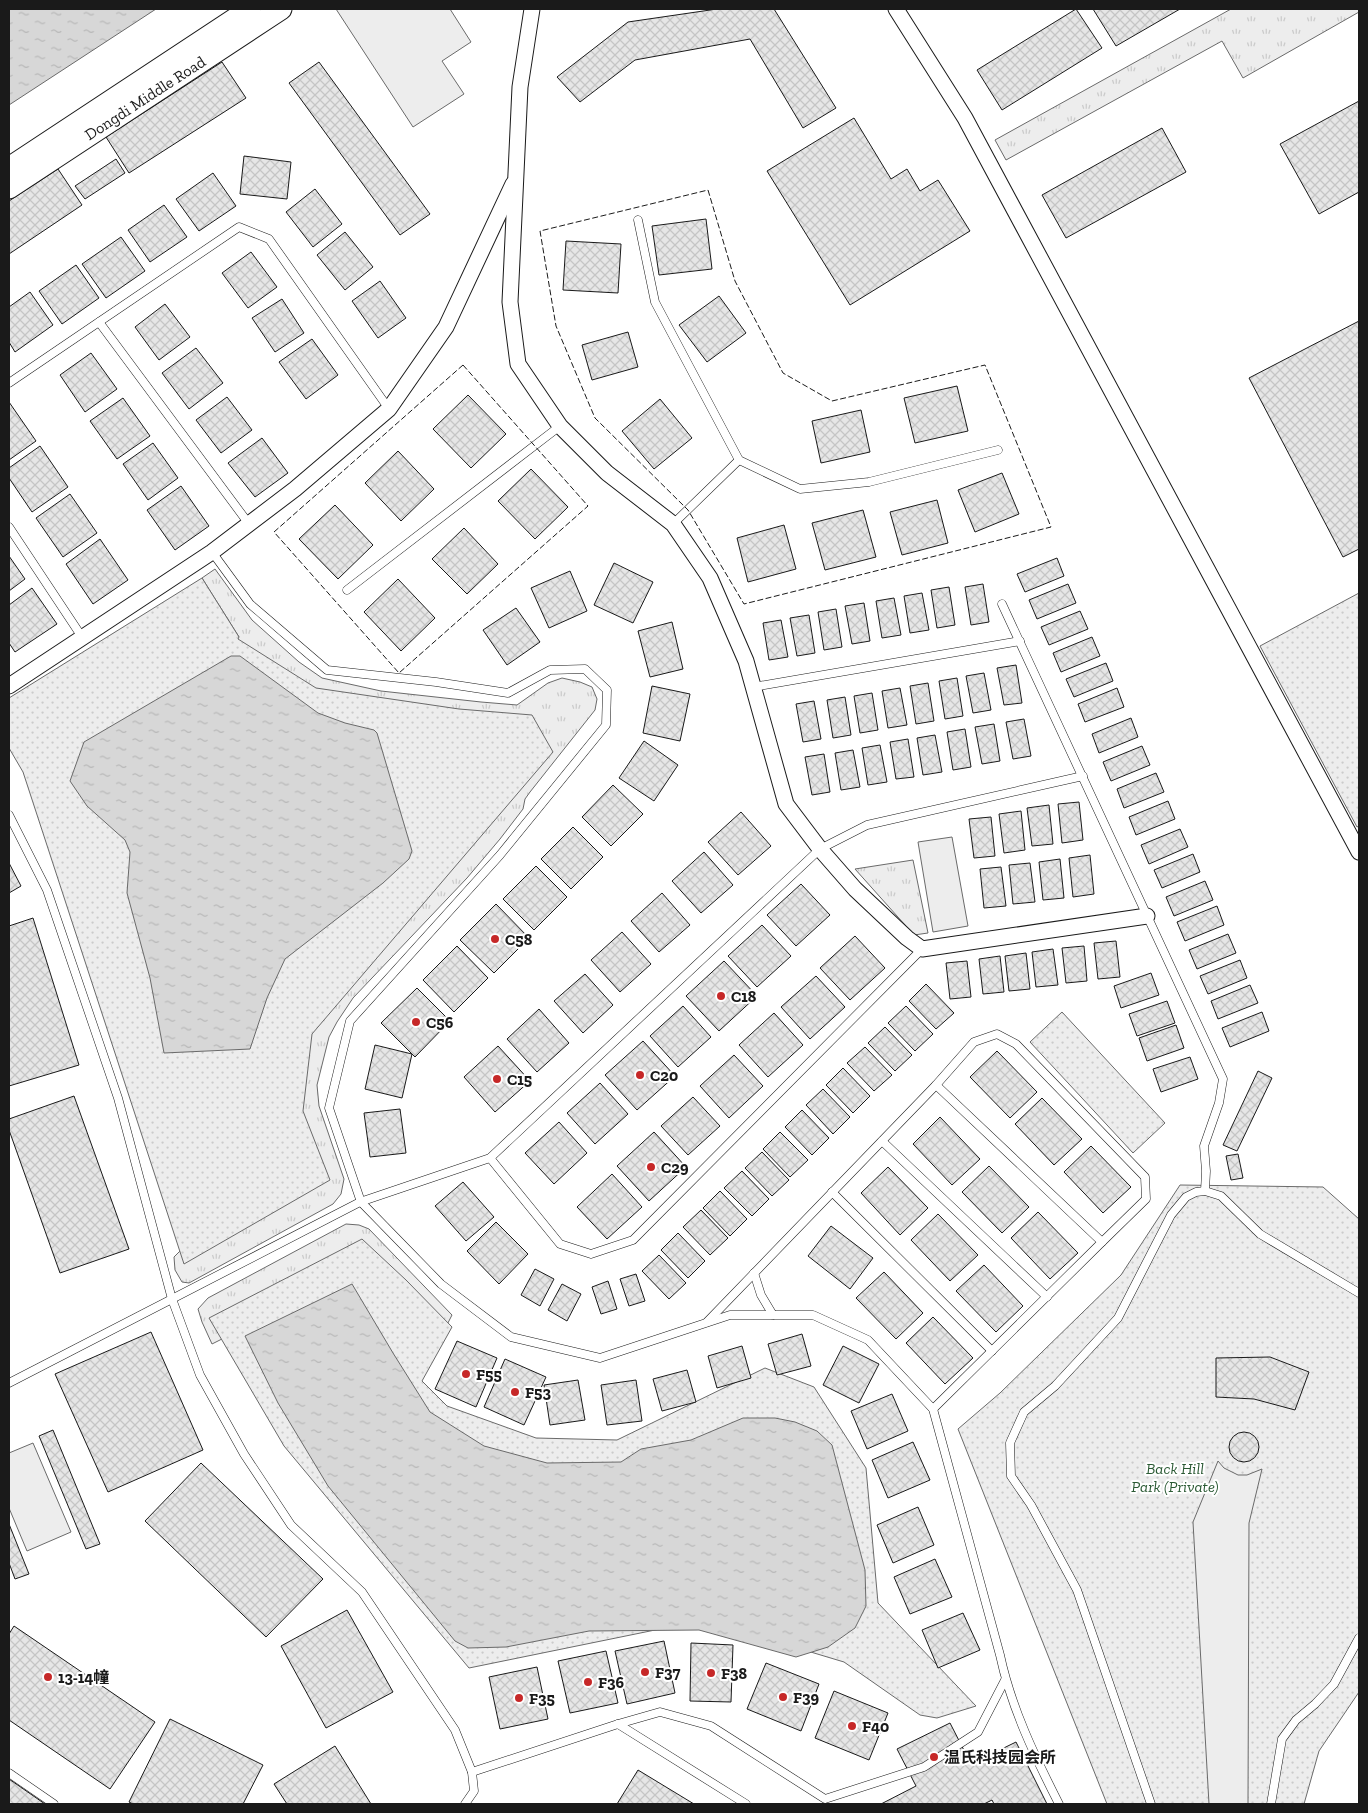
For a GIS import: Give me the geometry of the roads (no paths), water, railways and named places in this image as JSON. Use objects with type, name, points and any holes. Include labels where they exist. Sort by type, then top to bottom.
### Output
[{"type":"main road","name":"Dongdi Middle Road","points":[[9,168],[250,9]]},
{"type":"main road","name":"Dongdi Middle Road","points":[[9,188],[281,9]]},
{"type":"street","points":[[896,9],[965,118],[1359,852]]},
{"type":"street","points":[[533,10],[520,87],[510,302],[518,364],[560,426],[607,473],[673,524],[710,578],[746,661],[786,804],[820,849],[856,889],[906,938],[922,949],[1148,916]]},
{"type":"street","points":[[9,686],[212,552],[295,489],[389,409],[446,327],[516,176]]},
{"type":"lane","points":[[638,220],[655,302],[738,460],[800,488],[869,482],[998,450]]},
{"type":"lane","points":[[9,382],[239,227],[268,239],[389,409]]},
{"type":"lane","points":[[99,322],[249,524]]},
{"type":"lane","points":[[347,590],[560,426]]},
{"type":"lane","points":[[673,524],[738,460]]},
{"type":"lane","points":[[9,527],[82,637]]},
{"type":"lane","points":[[212,552],[250,604],[327,670],[436,682],[508,693],[550,670],[585,669],[606,690],[606,726],[500,855],[350,1021],[329,1108],[360,1202],[441,1284],[511,1337],[600,1358],[730,1315],[813,1315],[868,1340],[934,1409],[1005,1680],[1039,1764],[1059,1804]]},
{"type":"lane","points":[[1002,604],[1223,1079],[1219,1103],[1204,1146],[1205,1190]]},
{"type":"lane","points":[[753,687],[1020,641]]},
{"type":"lane","points":[[9,1383],[360,1202],[490,1158],[820,849],[867,825],[1083,776]]},
{"type":"lane","points":[[9,815],[48,890],[115,1088],[172,1299],[200,1374],[244,1454],[291,1525],[362,1592],[455,1730],[472,1772],[474,1791],[465,1804]]},
{"type":"lane","points":[[490,1158],[560,1244],[591,1254],[633,1240],[922,949]]},
{"type":"lane","points":[[705,1323],[936,1085],[974,1042],[997,1034],[1016,1044],[1145,1177],[1146,1198],[934,1409]]},
{"type":"lane","points":[[936,1085],[1102,1242]]},
{"type":"lane","points":[[882,1140],[1048,1297]]},
{"type":"lane","points":[[1151,1804],[1077,1590],[1031,1505],[1011,1476],[1010,1443],[1024,1412],[1055,1386],[1118,1318],[1172,1215],[1186,1197],[1196,1192],[1205,1190],[1221,1196],[1260,1234],[1359,1293]]},
{"type":"lane","points":[[832,1192],[992,1351]]},
{"type":"lane","points":[[754,1273],[760,1295],[773,1315]]},
{"type":"lane","points":[[1271,1804],[1282,1739],[1296,1720],[1334,1684],[1359,1638]]},
{"type":"lane","points":[[472,1772],[660,1712],[711,1726],[825,1799],[924,1768],[978,1732],[1005,1680]]},
{"type":"lane","points":[[618,1724],[746,1804]]},
{"type":"lane","points":[[9,1772],[54,1804]]},
{"type":"water","points":[[9,9],[156,9],[9,105]]},
{"type":"water","points":[[231,656],[240,656],[318,713],[345,723],[374,730],[377,733],[412,851],[409,859],[383,883],[285,959],[267,998],[250,1049],[164,1053],[150,978],[127,893],[130,852],[125,840],[87,806],[70,781],[84,742]]},
{"type":"water","points":[[352,1284],[430,1412],[484,1446],[547,1463],[621,1462],[641,1449],[691,1440],[743,1418],[775,1418],[795,1422],[817,1431],[832,1445],[865,1570],[866,1606],[855,1628],[828,1647],[796,1657],[699,1630],[589,1631],[506,1647],[468,1648],[455,1641],[328,1486],[278,1403],[245,1336]]},
{"type":"place","name":"C58","points":[[495,939]]},
{"type":"place","name":"C18","points":[[721,996]]},
{"type":"place","name":"C56","points":[[416,1022]]},
{"type":"place","name":"C20","points":[[640,1075]]},
{"type":"place","name":"C15","points":[[497,1079]]},
{"type":"place","name":"C29","points":[[651,1167]]},
{"type":"place","name":"F55","points":[[466,1374]]},
{"type":"place","name":"F53","points":[[515,1392]]},
{"type":"place","name":"F37","points":[[645,1672]]},
{"type":"place","name":"F38","points":[[711,1673]]},
{"type":"place","name":"13-14幢","points":[[48,1677]]},
{"type":"place","name":"F36","points":[[588,1682]]},
{"type":"place","name":"F39","points":[[783,1697]]},
{"type":"place","name":"F35","points":[[519,1698]]},
{"type":"place","name":"F40","points":[[852,1726]]},
{"type":"place","name":"温氏科技园会所","points":[[934,1757]]},
{"type":"park label","name":"Back Hill Park (Private)","points":[[1175,1477]]}]
